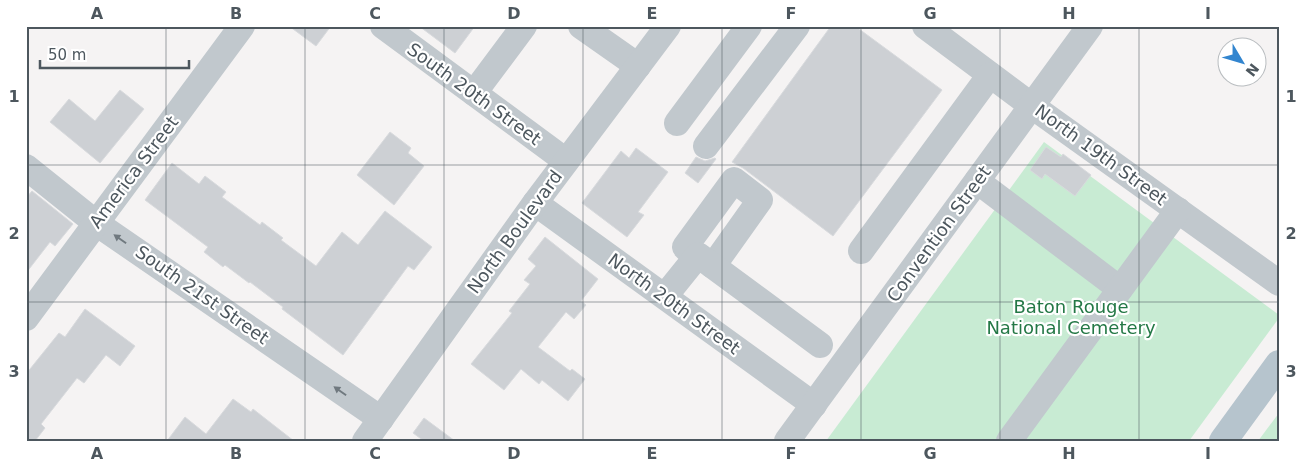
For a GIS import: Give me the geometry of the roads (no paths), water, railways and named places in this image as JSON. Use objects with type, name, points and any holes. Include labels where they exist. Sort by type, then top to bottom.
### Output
[{"type":"main road","points":[[1223,441],[1279,364]]},
{"type":"street","name":"America Street","points":[[26,318],[242,26]]},
{"type":"street","name":"South 20th Street","points":[[382,26],[566,161]]},
{"type":"street","points":[[474,93],[524,26]]},
{"type":"street","points":[[581,26],[638,66]]},
{"type":"street","name":"North Boulevard","points":[[365,441],[566,161],[668,26]]},
{"type":"street","points":[[677,123],[749,26]]},
{"type":"street","points":[[706,146],[797,26]]},
{"type":"street","name":"North 19th Street","points":[[925,26],[1032,106],[1279,283]]},
{"type":"street","name":"Convention Street","points":[[787,441],[1090,26]]},
{"type":"street","points":[[861,251],[990,75]]},
{"type":"street","name":"South 21st Street","points":[[26,167],[96,223],[381,419]]},
{"type":"street","points":[[977,181],[1120,289]]},
{"type":"street","name":"North 20th Street","points":[[535,204],[666,296],[814,404]]},
{"type":"street","points":[[1009,441],[1178,210]]},
{"type":"street","points":[[666,296],[704,262],[820,345]]},
{"type":"park label","name":"Baton Rouge National Cemetery","points":[[1071,317]]}]
